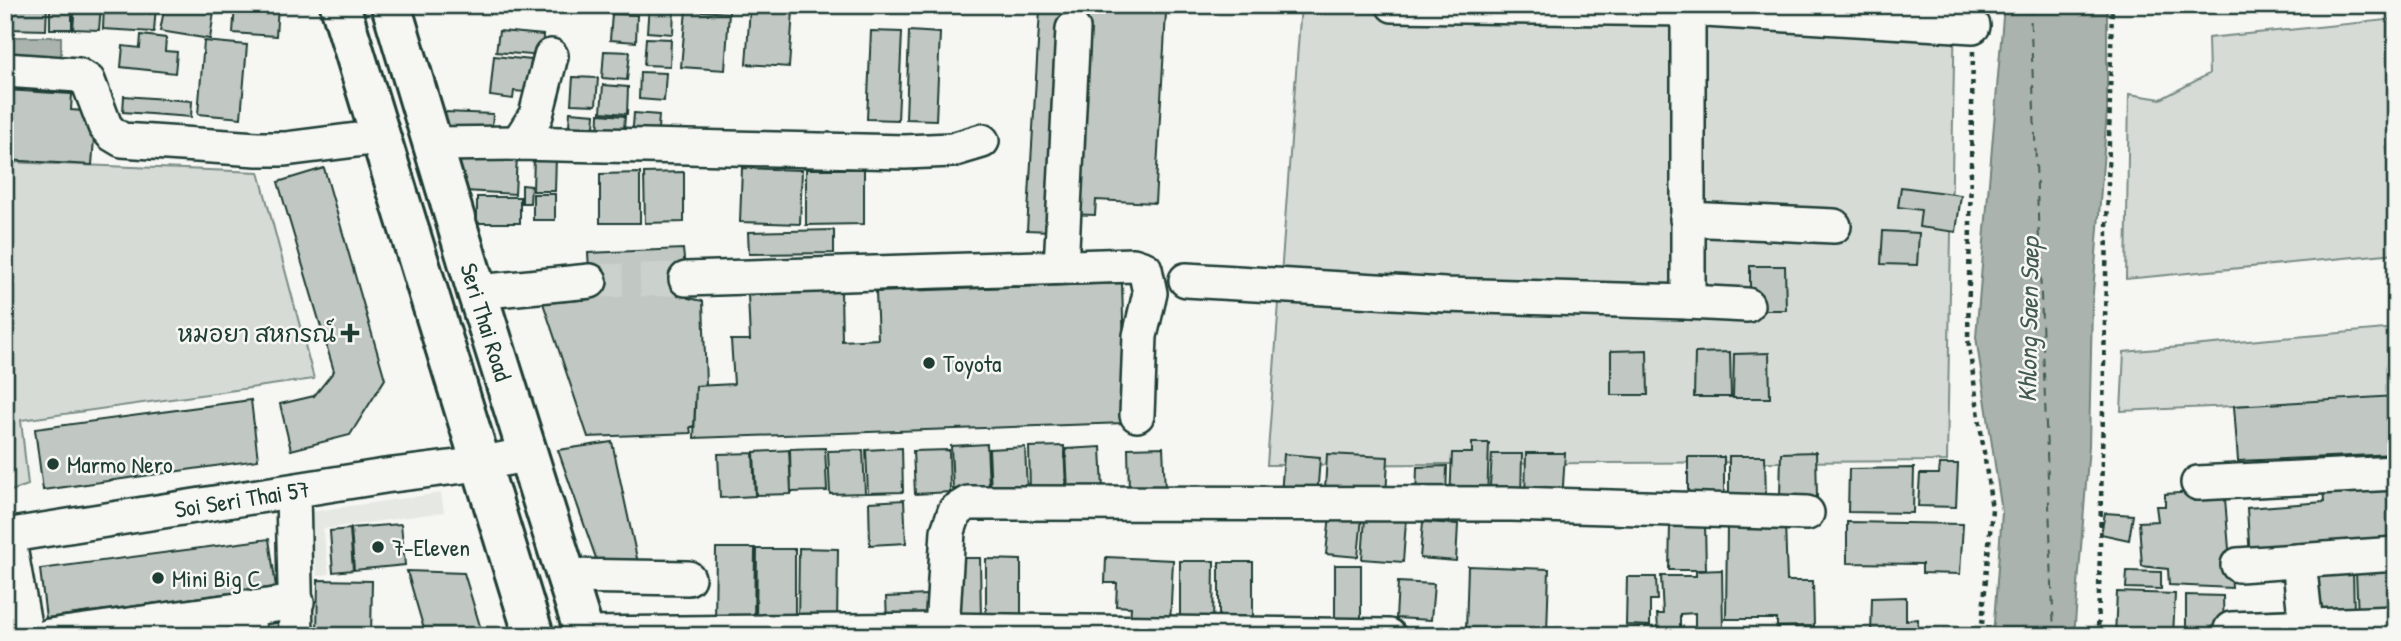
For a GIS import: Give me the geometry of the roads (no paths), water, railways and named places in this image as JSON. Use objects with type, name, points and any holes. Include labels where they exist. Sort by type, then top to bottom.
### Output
[{"type":"main road","name":"Seri Thai Road","points":[[393,12],[477,292],[585,635]]},
{"type":"main road","name":"Seri Thai Road","points":[[343,13],[534,636]]},
{"type":"street","points":[[1393,5],[1688,9],[1973,26]]},
{"type":"street","points":[[1688,9],[1688,302]]},
{"type":"street","points":[[1061,267],[1073,29]]},
{"type":"street","points":[[518,143],[536,115],[551,56]]},
{"type":"street","points":[[5,70],[78,75],[88,81],[105,125],[112,134],[122,140],[285,149],[380,137]]},
{"type":"street","points":[[432,144],[518,143],[905,152],[952,150],[982,141]]},
{"type":"street","points":[[1688,219],[1835,226]]},
{"type":"street","points":[[686,279],[1133,265],[1145,269],[1150,293],[1140,337],[1137,415]]},
{"type":"street","points":[[1186,280],[1445,295],[1747,305]]},
{"type":"street","points":[[477,292],[590,281]]},
{"type":"street","name":"Soi Seri Thai 57","points":[[7,536],[480,464],[528,454]]},
{"type":"street","points":[[2198,483],[2396,473]]},
{"type":"street","points":[[293,492],[296,636]]},
{"type":"street","points":[[942,629],[948,531],[955,511],[968,503],[1512,504],[1807,513]]},
{"type":"street","points":[[7,536],[26,636]]},
{"type":"street","points":[[2238,565],[2395,554],[2396,563]]},
{"type":"street","points":[[2299,561],[2306,626]]},
{"type":"street","points":[[567,576],[688,578]]},
{"type":"street","points":[[49,636],[248,621],[297,602]]},
{"type":"street","points":[[2231,629],[2396,623]]},
{"type":"street","points":[[585,635],[942,629],[1389,636]]},
{"type":"water","name":"Khlong Saen Saep","points":[[2004,5],[2107,5],[2107,111],[2092,306],[2089,446],[2074,636],[1993,636],[2002,512],[1976,337]]},
{"type":"water","points":[[5,37],[61,37],[61,63],[5,63]]},
{"type":"tunnel","points":[[590,281],[686,279]]},
{"type":"place","name":"หมอยา สหกรณ์","points":[[350,333]]},
{"type":"place","name":"Toyota","points":[[929,363]]},
{"type":"place","name":"Marmo Nero","points":[[53,464]]},
{"type":"place","name":"7-Eleven","points":[[378,547]]},
{"type":"place","name":"Mini Big C","points":[[158,578]]}]
